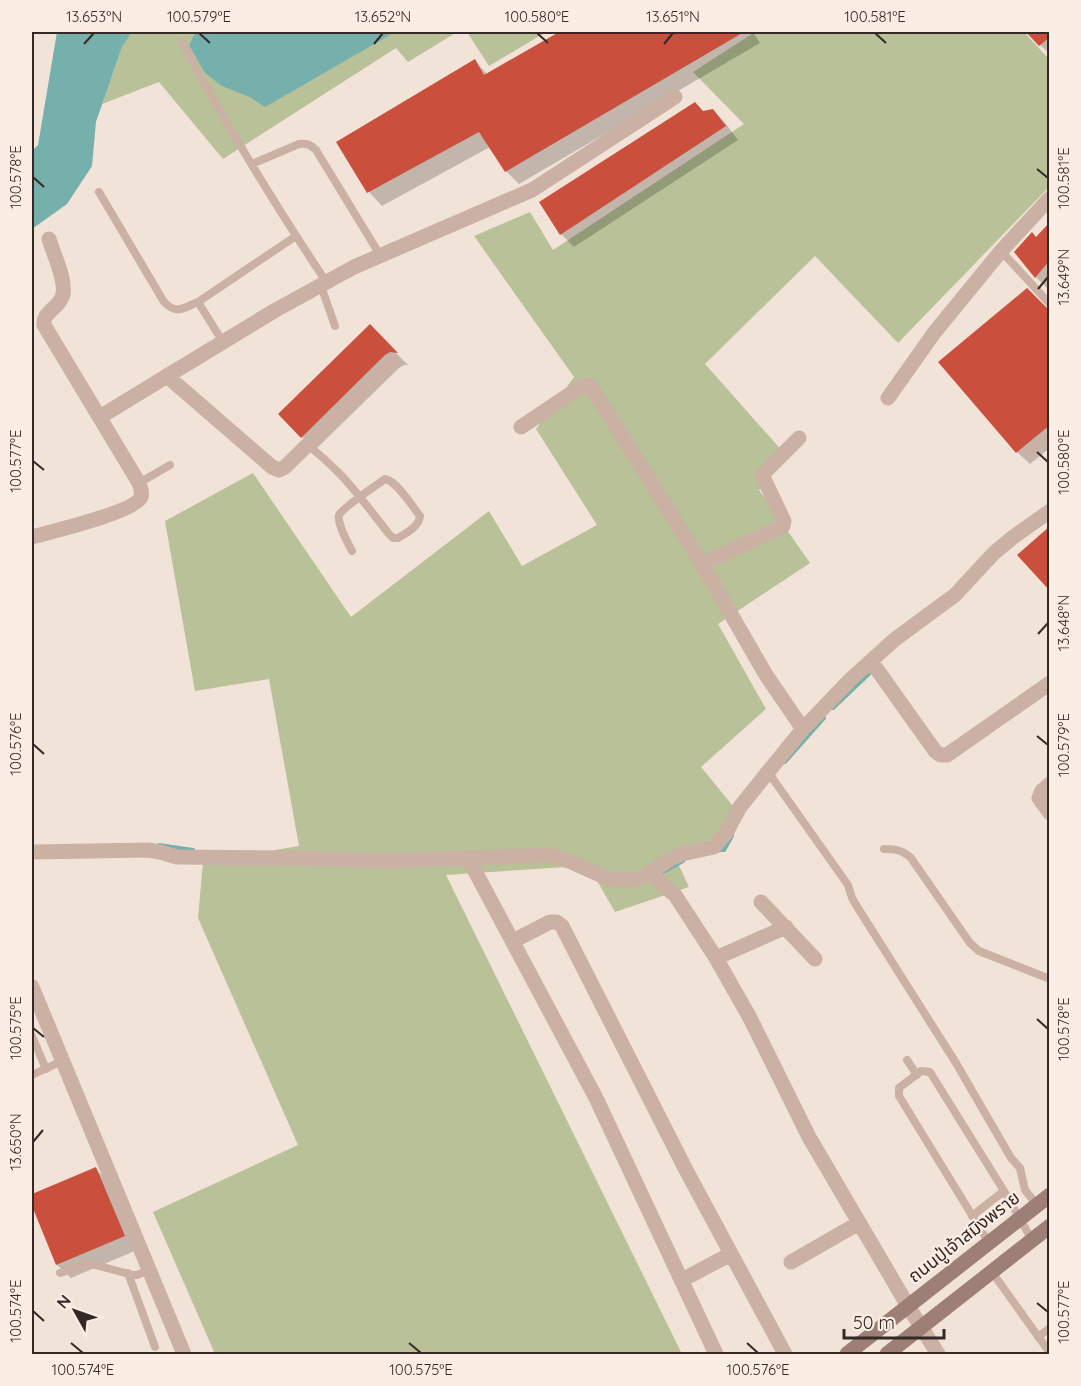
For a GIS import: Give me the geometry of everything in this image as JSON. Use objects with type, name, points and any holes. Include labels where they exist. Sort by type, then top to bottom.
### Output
[{"type":"main road","name":"ถนนปู่เจ้าสมิงพราย","points":[[847,1354],[1050,1194]]},
{"type":"main road","points":[[887,1354],[1050,1226]]},
{"type":"street","points":[[100,417],[274,310],[354,267],[532,190],[675,97]]},
{"type":"street","points":[[888,398],[934,333],[1001,251],[1050,198]]},
{"type":"street","points":[[32,537],[110,514],[137,502],[142,490],[44,325],[45,316],[58,305],[63,289],[49,238]]},
{"type":"street","points":[[167,376],[279,470],[285,467],[392,362]]},
{"type":"street","points":[[521,427],[582,386],[592,388],[702,564],[766,675],[803,729]]},
{"type":"street","points":[[702,564],[783,526],[784,521],[762,475],[799,438]]},
{"type":"street","points":[[32,852],[148,850],[177,857],[471,864],[548,855],[618,881],[656,875],[672,858],[711,849],[718,844],[740,807],[772,776],[803,729],[850,680],[874,664],[894,640],[949,600],[994,553],[1050,511]]},
{"type":"street","points":[[874,664],[940,755],[947,755],[1050,683]]},
{"type":"street","points":[[1050,784],[1042,791],[1040,798],[1050,813]]},
{"type":"street","points":[[471,864],[596,1098],[716,1354]]},
{"type":"street","points":[[656,875],[675,895],[716,958],[760,1037],[809,1137],[936,1354]]},
{"type":"street","points":[[761,902],[815,959]]},
{"type":"street","points":[[513,941],[550,922],[556,922],[561,926],[686,1170],[785,1354]]},
{"type":"street","points":[[716,958],[786,927]]},
{"type":"street","points":[[32,987],[184,1354]]},
{"type":"street","points":[[791,1262],[859,1223]]},
{"type":"street","points":[[682,1280],[731,1254]]},
{"type":"lane","points":[[182,42],[212,98],[324,284],[335,326]]},
{"type":"lane","points":[[252,164],[299,144],[310,145],[316,150],[380,255]]},
{"type":"lane","points":[[99,192],[170,309],[177,310],[198,302],[296,237]]},
{"type":"lane","points":[[1001,251],[1050,304]]},
{"type":"lane","points":[[198,302],[223,342]]},
{"type":"lane","points":[[1028,454],[1050,435]]},
{"type":"lane","points":[[308,445],[339,473],[360,497],[393,538],[398,538],[417,525],[420,516],[395,485],[385,480],[360,497],[339,515],[339,523],[352,551]]},
{"type":"lane","points":[[139,483],[170,465]]},
{"type":"lane","points":[[772,776],[848,885],[852,898],[961,1071],[1011,1158],[1020,1168],[1025,1190],[1036,1205]]},
{"type":"lane","points":[[884,849],[903,851],[911,858],[970,942],[979,951],[1050,979]]},
{"type":"lane","points":[[32,1036],[46,1069]]},
{"type":"lane","points":[[908,1060],[917,1075]]},
{"type":"lane","points":[[32,1075],[62,1061]]},
{"type":"lane","points":[[989,1243],[899,1096],[899,1088],[921,1071],[930,1072],[1032,1240]]},
{"type":"lane","points":[[972,1216],[1004,1191]]},
{"type":"lane","points":[[60,1273],[92,1264],[137,1275],[149,1270]]},
{"type":"lane","points":[[992,1272],[1050,1353]]},
{"type":"lane","points":[[128,1273],[155,1347]]},
{"type":"lane","points":[[1038,1337],[1050,1328]]},
{"type":"green space","points":[[132,32],[457,32],[408,62],[396,48],[223,159],[159,82],[102,104],[122,47]]},
{"type":"green space","points":[[467,32],[546,32],[489,66]]},
{"type":"green space","points":[[755,32],[1024,32],[1049,59],[1049,187],[898,343],[815,256],[705,364],[785,454],[759,490],[810,563],[718,624],[766,709],[701,767],[742,817],[713,839],[674,855],[689,887],[615,912],[596,879],[566,867],[446,875],[682,1354],[215,1354],[153,1212],[298,1145],[198,918],[203,862],[299,846],[269,679],[195,691],[165,521],[253,473],[351,617],[489,511],[522,566],[597,525],[536,429],[574,377],[474,236],[530,212],[553,250],[744,124],[693,72]]},
{"type":"water","points":[[57,32],[132,32],[122,47],[96,122],[92,166],[67,204],[32,229],[32,151],[38,145]]},
{"type":"water","points":[[196,32],[388,32],[390,35],[265,107],[250,97],[222,86],[205,73],[189,45]]},
{"type":"building","points":[[559,32],[744,32],[505,172],[479,132],[367,193],[336,142],[475,59],[484,75]]},
{"type":"building","points":[[1026,32],[1050,32],[1050,37],[1039,46]]},
{"type":"building","points":[[695,102],[703,111],[713,109],[726,126],[560,235],[539,202]]},
{"type":"building","points":[[1050,222],[1050,260],[1035,278],[1014,252],[1032,232],[1036,237]]},
{"type":"building","points":[[1027,288],[1050,311],[1050,425],[1016,453],[938,362]]},
{"type":"building","points":[[370,324],[398,353],[390,352],[385,355],[301,438],[278,414]]},
{"type":"building","points":[[1050,526],[1050,591],[1017,555]]},
{"type":"building","points":[[96,1167],[125,1236],[56,1265],[32,1206],[32,1194]]},
{"type":"waterway","points":[[833,708],[873,670]]},
{"type":"waterway","points":[[785,762],[824,718]]},
{"type":"waterway","points":[[717,850],[724,850],[732,836]]},
{"type":"waterway","points":[[159,845],[193,850]]},
{"type":"waterway","points":[[663,872],[683,861]]}]
